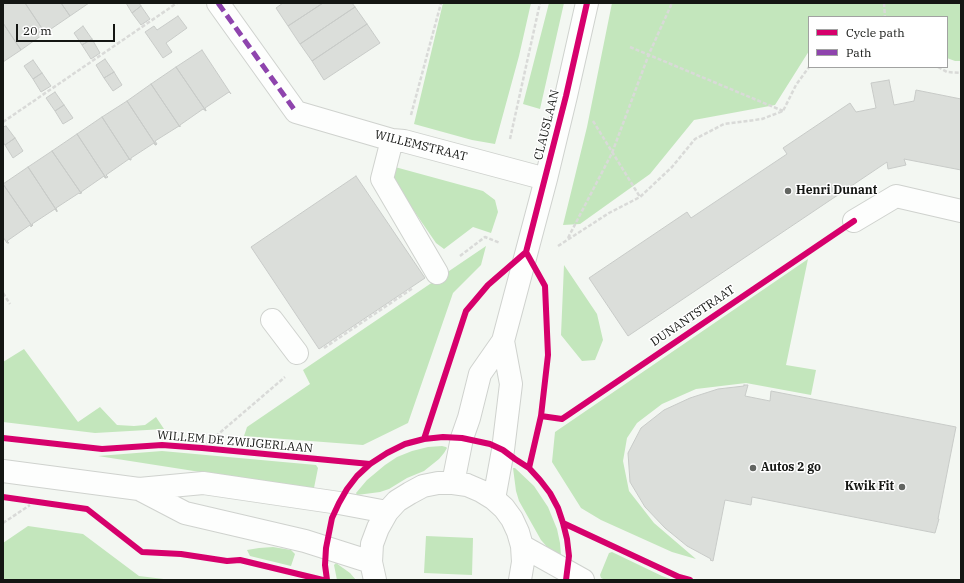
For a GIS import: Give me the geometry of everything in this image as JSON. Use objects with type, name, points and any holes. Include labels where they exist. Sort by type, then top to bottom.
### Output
[{"type":"street","name":"WILLEMSTRAAT","points":[[218,3],[296,112],[398,141],[546,179]]},
{"type":"street","name":"CLAUSLAAN","points":[[453,483],[462,438],[469,418],[480,374],[503,341],[546,179],[587,3]]},
{"type":"street","points":[[398,141],[382,179],[437,273]]},
{"type":"street","points":[[854,221],[896,196],[961,211]]},
{"type":"street","points":[[272,320],[296,353]]},
{"type":"street","name":"CLAUSLAAN","points":[[494,499],[503,450],[512,384],[503,341]]},
{"type":"street","points":[[3,472],[138,489],[203,483],[387,512]]},
{"type":"street","points":[[138,489],[185,512],[305,542],[373,571],[372,544],[378,528],[387,512],[398,501],[423,486],[438,483],[467,485],[494,499],[504,508],[512,519],[522,546],[523,562],[520,580]]},
{"type":"street","points":[[522,546],[583,580]]},
{"type":"path","points":[[3,122],[176,3]]},
{"type":"path","points":[[398,141],[441,3]]},
{"type":"path","points":[[503,167],[540,3]]},
{"type":"path","points":[[568,240],[612,153],[649,54],[672,3]]},
{"type":"path","points":[[884,3],[885,16]]},
{"type":"path","points":[[630,47],[783,111]]},
{"type":"path","points":[[198,447],[292,371],[296,353],[312,356],[437,273],[485,237],[526,252],[551,251],[609,213],[640,196],[672,167],[695,139],[724,124],[762,119],[783,111],[796,84],[808,68]]},
{"type":"path","points":[[940,68],[947,72],[961,73]]},
{"type":"path","points":[[593,121],[640,196]]},
{"type":"path","points":[[3,294],[10,304]]},
{"type":"path","points":[[3,523],[32,500]]},
{"type":"green space","points":[[443,3],[531,3],[519,56],[495,144],[472,140],[414,124]]},
{"type":"green space","points":[[549,3],[564,3],[540,109],[523,104]]},
{"type":"green space","points":[[612,3],[961,3],[961,61],[948,58],[948,16],[808,16],[808,53],[775,105],[694,120],[650,174],[580,224],[563,225],[587,127]]},
{"type":"green space","points":[[395,167],[483,191],[495,200],[498,212],[491,233],[473,227],[444,249],[436,243],[392,179]]},
{"type":"green space","points":[[486,246],[481,265],[453,293],[408,423],[363,445],[244,436],[247,427],[310,384],[303,370]]},
{"type":"green space","points":[[808,259],[786,365],[816,370],[811,395],[746,383],[696,389],[662,404],[637,423],[627,438],[623,461],[629,491],[654,523],[696,559],[672,552],[601,520],[581,508],[552,462],[555,432]]},
{"type":"green space","points":[[564,265],[597,314],[603,340],[595,360],[582,361],[561,335]]},
{"type":"green space","points":[[24,349],[78,422],[100,407],[117,425],[145,425],[156,417],[164,429],[95,433],[3,422],[3,362]]},
{"type":"green space","points":[[442,446],[447,448],[444,453],[424,471],[407,478],[389,489],[380,492],[357,495],[356,493],[367,480],[397,457],[428,447]]},
{"type":"green space","points":[[162,451],[316,465],[318,468],[314,488],[309,489],[98,456]]},
{"type":"green space","points":[[513,468],[515,468],[534,486],[548,507],[557,529],[561,555],[559,557],[541,540],[519,501]]},
{"type":"green space","points":[[28,526],[83,534],[139,576],[172,580],[3,580],[3,543]]},
{"type":"green space","points":[[426,536],[473,538],[472,575],[424,573]]},
{"type":"green space","points":[[273,547],[291,550],[295,554],[291,566],[250,556],[247,550],[259,548]]},
{"type":"green space","points":[[612,552],[673,580],[605,580],[601,578],[600,575],[609,553]]},
{"type":"green space","points":[[336,563],[350,573],[356,580],[337,580],[334,565]]},
{"type":"building","points":[[3,3],[25,3],[45,33],[21,50],[3,23]]},
{"type":"building","points":[[25,3],[61,3],[70,16],[45,33]]},
{"type":"building","points":[[61,3],[89,3],[70,16]]},
{"type":"building","points":[[126,3],[139,3],[141,6],[132,13]]},
{"type":"building","points":[[283,3],[323,3],[288,26],[276,8]]},
{"type":"building","points":[[323,3],[352,3],[355,7],[300,44],[288,26]]},
{"type":"building","points":[[141,6],[150,19],[141,25],[132,13]]},
{"type":"building","points":[[355,7],[367,24],[312,61],[300,44]]},
{"type":"building","points":[[178,16],[187,28],[166,43],[172,52],[163,58],[145,32],[154,26],[157,30]]},
{"type":"building","points":[[3,23],[21,50],[3,62]]},
{"type":"building","points":[[367,24],[380,43],[324,80],[312,61]]},
{"type":"building","points":[[83,26],[92,39],[82,45],[74,33]]},
{"type":"building","points":[[92,39],[100,53],[91,59],[82,45]]},
{"type":"building","points":[[202,50],[231,94],[229,92],[205,108],[206,111],[176,67]]},
{"type":"building","points":[[105,59],[114,72],[104,78],[96,65]]},
{"type":"building","points":[[33,60],[42,73],[33,79],[24,66]]},
{"type":"building","points":[[176,67],[206,111],[203,109],[180,125],[180,127],[151,84]]},
{"type":"building","points":[[114,72],[122,85],[113,91],[104,78]]},
{"type":"building","points":[[42,73],[51,86],[41,92],[33,79]]},
{"type":"building","name":"Henri Dunant","points":[[889,80],[894,105],[914,101],[916,90],[961,99],[961,170],[904,159],[906,165],[888,169],[887,162],[628,336],[589,278],[687,212],[691,218],[787,154],[783,148],[850,103],[856,112],[876,108],[871,83]]},
{"type":"building","points":[[151,84],[180,127],[179,126],[155,141],[157,144],[156,145],[127,101]]},
{"type":"building","points":[[55,92],[64,105],[55,111],[46,98]]},
{"type":"building","points":[[127,101],[156,145],[154,143],[131,158],[131,160],[102,117]]},
{"type":"building","points":[[64,105],[73,118],[63,124],[55,111]]},
{"type":"building","points":[[102,117],[130,160],[129,159],[106,175],[108,177],[106,178],[77,134]]},
{"type":"building","points":[[6,126],[15,138],[5,145],[3,142],[3,127]]},
{"type":"building","points":[[77,134],[106,178],[104,176],[81,192],[82,193],[81,193],[52,151]]},
{"type":"building","points":[[15,138],[23,151],[13,158],[5,145]]},
{"type":"building","points":[[52,151],[81,193],[56,208],[57,211],[28,167]]},
{"type":"building","points":[[28,167],[57,211],[55,209],[32,224],[32,226],[3,184]]},
{"type":"building","points":[[356,176],[425,278],[319,349],[251,247]]},
{"type":"building","points":[[3,184],[32,226],[31,227],[30,225],[7,241],[9,243],[7,243],[3,237]]},
{"type":"building","points":[[748,385],[745,396],[770,401],[771,391],[956,427],[939,519],[935,533],[752,497],[751,505],[725,500],[713,561],[687,546],[665,528],[645,507],[630,482],[628,453],[641,428],[664,410],[690,398],[718,389]]},
{"type":"marked path","points":[[218,3],[296,112]]},
{"type":"cycle path","points":[[526,252],[566,96],[587,3]]},
{"type":"cycle path","name":"DUNANTSTRAAT","points":[[541,416],[562,419],[854,221]]},
{"type":"cycle path","points":[[424,439],[466,311],[488,285],[526,252],[545,286],[548,355],[541,416],[529,468]]},
{"type":"cycle path","points":[[327,580],[325,565],[326,548],[332,518],[347,489],[357,476],[370,464],[405,444],[424,439],[443,437],[462,438],[490,444],[503,450],[529,468],[540,480],[550,493],[558,508],[563,523],[569,556],[566,580]]},
{"type":"cycle path","name":"WILLEM DE ZWIJGERLAAN","points":[[3,438],[102,449],[162,445],[370,464]]},
{"type":"cycle path","points":[[3,497],[87,509],[142,552],[181,554],[227,561],[240,560],[323,580]]},
{"type":"cycle path","points":[[563,523],[679,577],[690,580]]},
{"type":"place","name":"Henri Dunant","points":[[788,191]]},
{"type":"place","name":"Autos 2 go","points":[[753,468]]},
{"type":"place","name":"Kwik Fit","points":[[902,487]]}]
